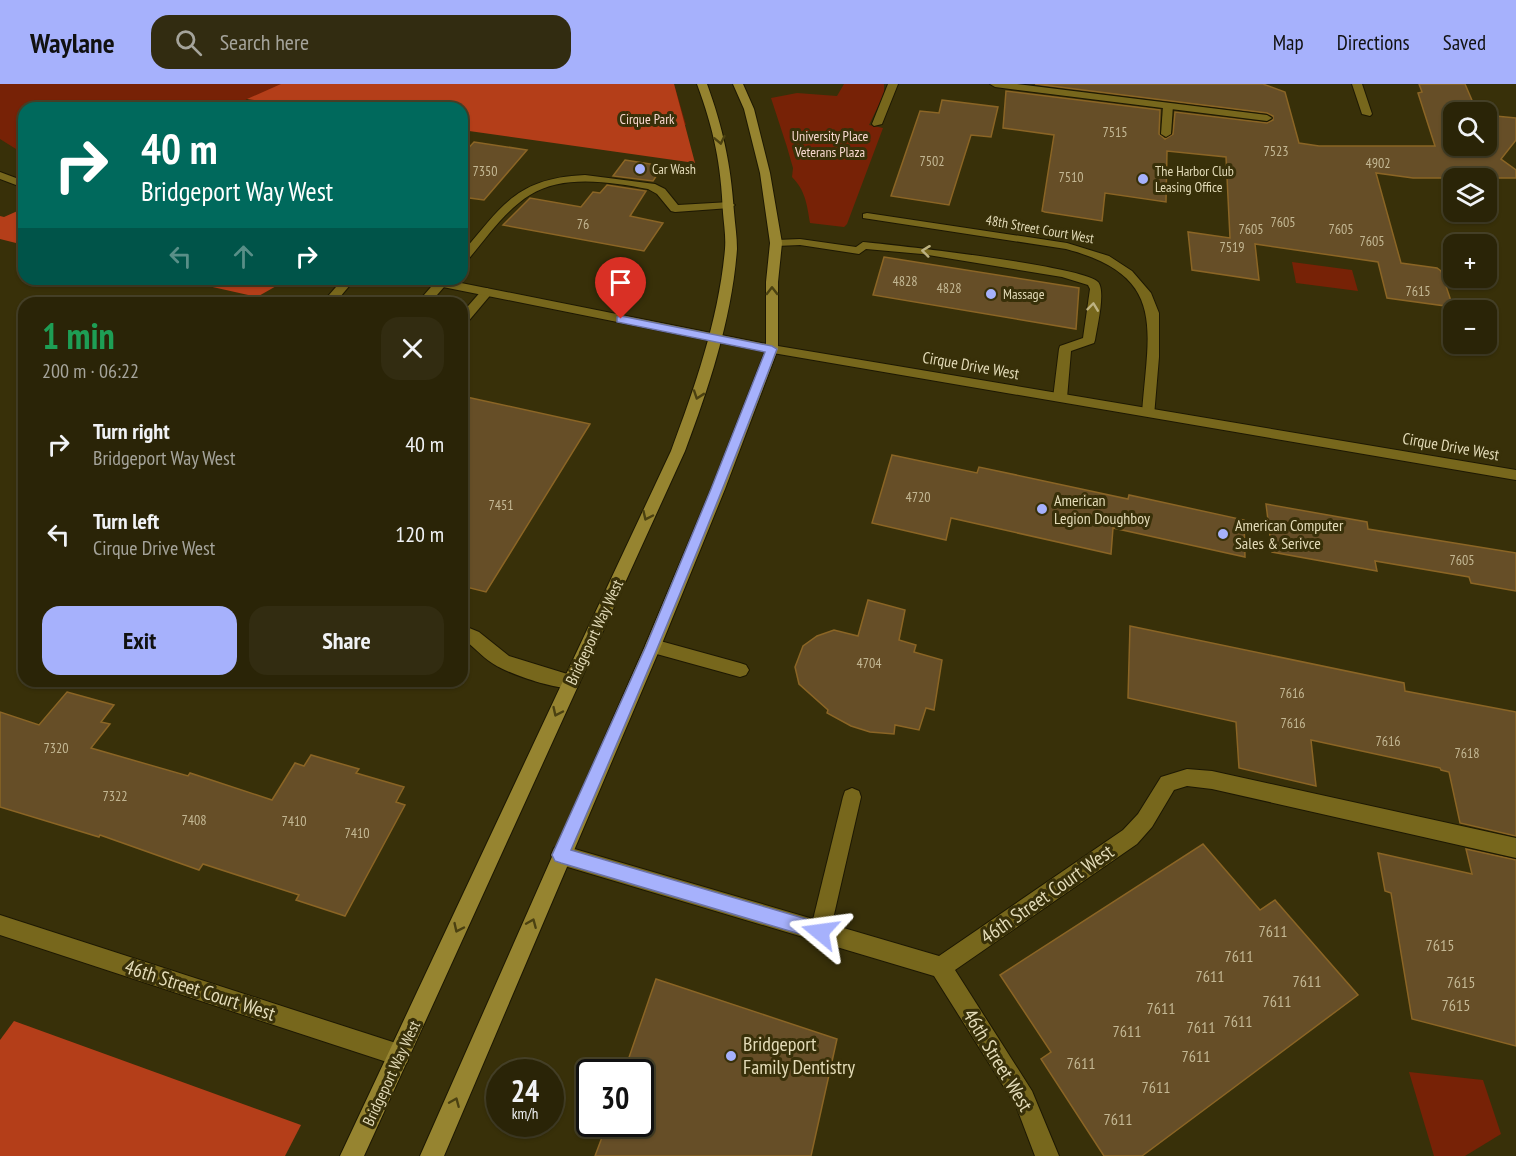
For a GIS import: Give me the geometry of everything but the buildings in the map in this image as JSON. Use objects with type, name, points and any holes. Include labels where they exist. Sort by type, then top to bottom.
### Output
[{"type":"main road","name":"Bridgeport Way West","points":[[352,1156],[678,451],[701,389],[711,338],[725,291],[731,247],[726,168],[716,122],[702,84]]},
{"type":"main road","points":[[432,1156],[653,646],[722,479],[772,349],[772,282],[776,243],[765,173],[749,109],[738,84]]},
{"type":"street","points":[[877,124],[894,84]]},
{"type":"street","points":[[995,84],[1266,118]]},
{"type":"street","points":[[1357,84],[1367,114]]},
{"type":"street","points":[[1166,134],[1168,106]]},
{"type":"street","points":[[0,175],[18,182]]},
{"type":"street","points":[[468,253],[519,196],[534,186],[556,179],[588,178],[657,189],[675,208],[730,205]]},
{"type":"street","name":"48th Street Court West","points":[[867,216],[1066,246],[1098,255],[1112,262],[1137,282],[1152,306],[1149,413]]},
{"type":"street","points":[[776,243],[800,242],[859,251],[863,245],[922,251],[1062,273],[1086,279],[1093,283],[1096,289],[1089,340],[1065,349],[1060,398]]},
{"type":"street","points":[[333,297],[344,285]]},
{"type":"street","points":[[428,297],[439,285]]},
{"type":"street","name":"Cirque Drive West","points":[[459,285],[772,349],[1516,475]]},
{"type":"street","points":[[468,314],[486,292]]},
{"type":"street","points":[[468,634],[473,635],[483,646],[505,662],[571,682]]},
{"type":"street","points":[[653,646],[740,670]]},
{"type":"street","name":"46th Street Court West","points":[[941,967],[1130,837],[1151,814],[1165,785],[1177,777],[1203,779],[1516,848]]},
{"type":"street","points":[[820,932],[852,797]]},
{"type":"street","points":[[561,855],[941,967]]},
{"type":"street","name":"46th Street Court West","points":[[0,925],[399,1055]]},
{"type":"street","name":"46th Street West","points":[[941,967],[1024,1099],[1047,1156]]},
{"type":"green space","name":"Cirque Park","points":[[0,84],[674,84],[686,125],[468,108],[468,102],[268,102],[247,99],[243,102],[18,102],[18,150],[0,139]]},
{"type":"green space","name":"Cirque Park","points":[[281,84],[674,84],[695,163],[468,131],[468,102],[268,102],[247,99]]},
{"type":"green space","name":"University Place Veterans Plaza","points":[[844,84],[884,84],[884,94],[869,125],[883,128],[847,224],[844,227],[810,223],[803,192],[792,177],[793,168],[771,98],[797,93],[837,96]]},
{"type":"green space","points":[[18,211],[18,244],[0,239],[0,216],[4,217]]},
{"type":"green space","points":[[1292,262],[1352,270],[1358,291],[1296,283]]},
{"type":"green space","points":[[204,285],[278,285],[257,297]]},
{"type":"green space","points":[[14,1021],[301,1125],[285,1156],[0,1156],[0,1040]]},
{"type":"green space","points":[[1409,1072],[1483,1080],[1501,1134],[1465,1156],[1434,1156]]},
{"type":"place","name":"Car Wash","points":[[640,169]]},
{"type":"place","name":"The Harbor Club Leasing Office","points":[[1143,179]]},
{"type":"place","name":"Massage","points":[[991,294]]},
{"type":"place","name":"American Legion Doughboy","points":[[1042,509]]},
{"type":"place","name":"American Computer Sales & Serivce","points":[[1223,534]]},
{"type":"place","name":"Bridgeport Family Dentistry","points":[[731,1056]]},
{"type":"route","points":[[621,319],[772,349],[718,489],[653,646],[561,855],[820,932]]}]
